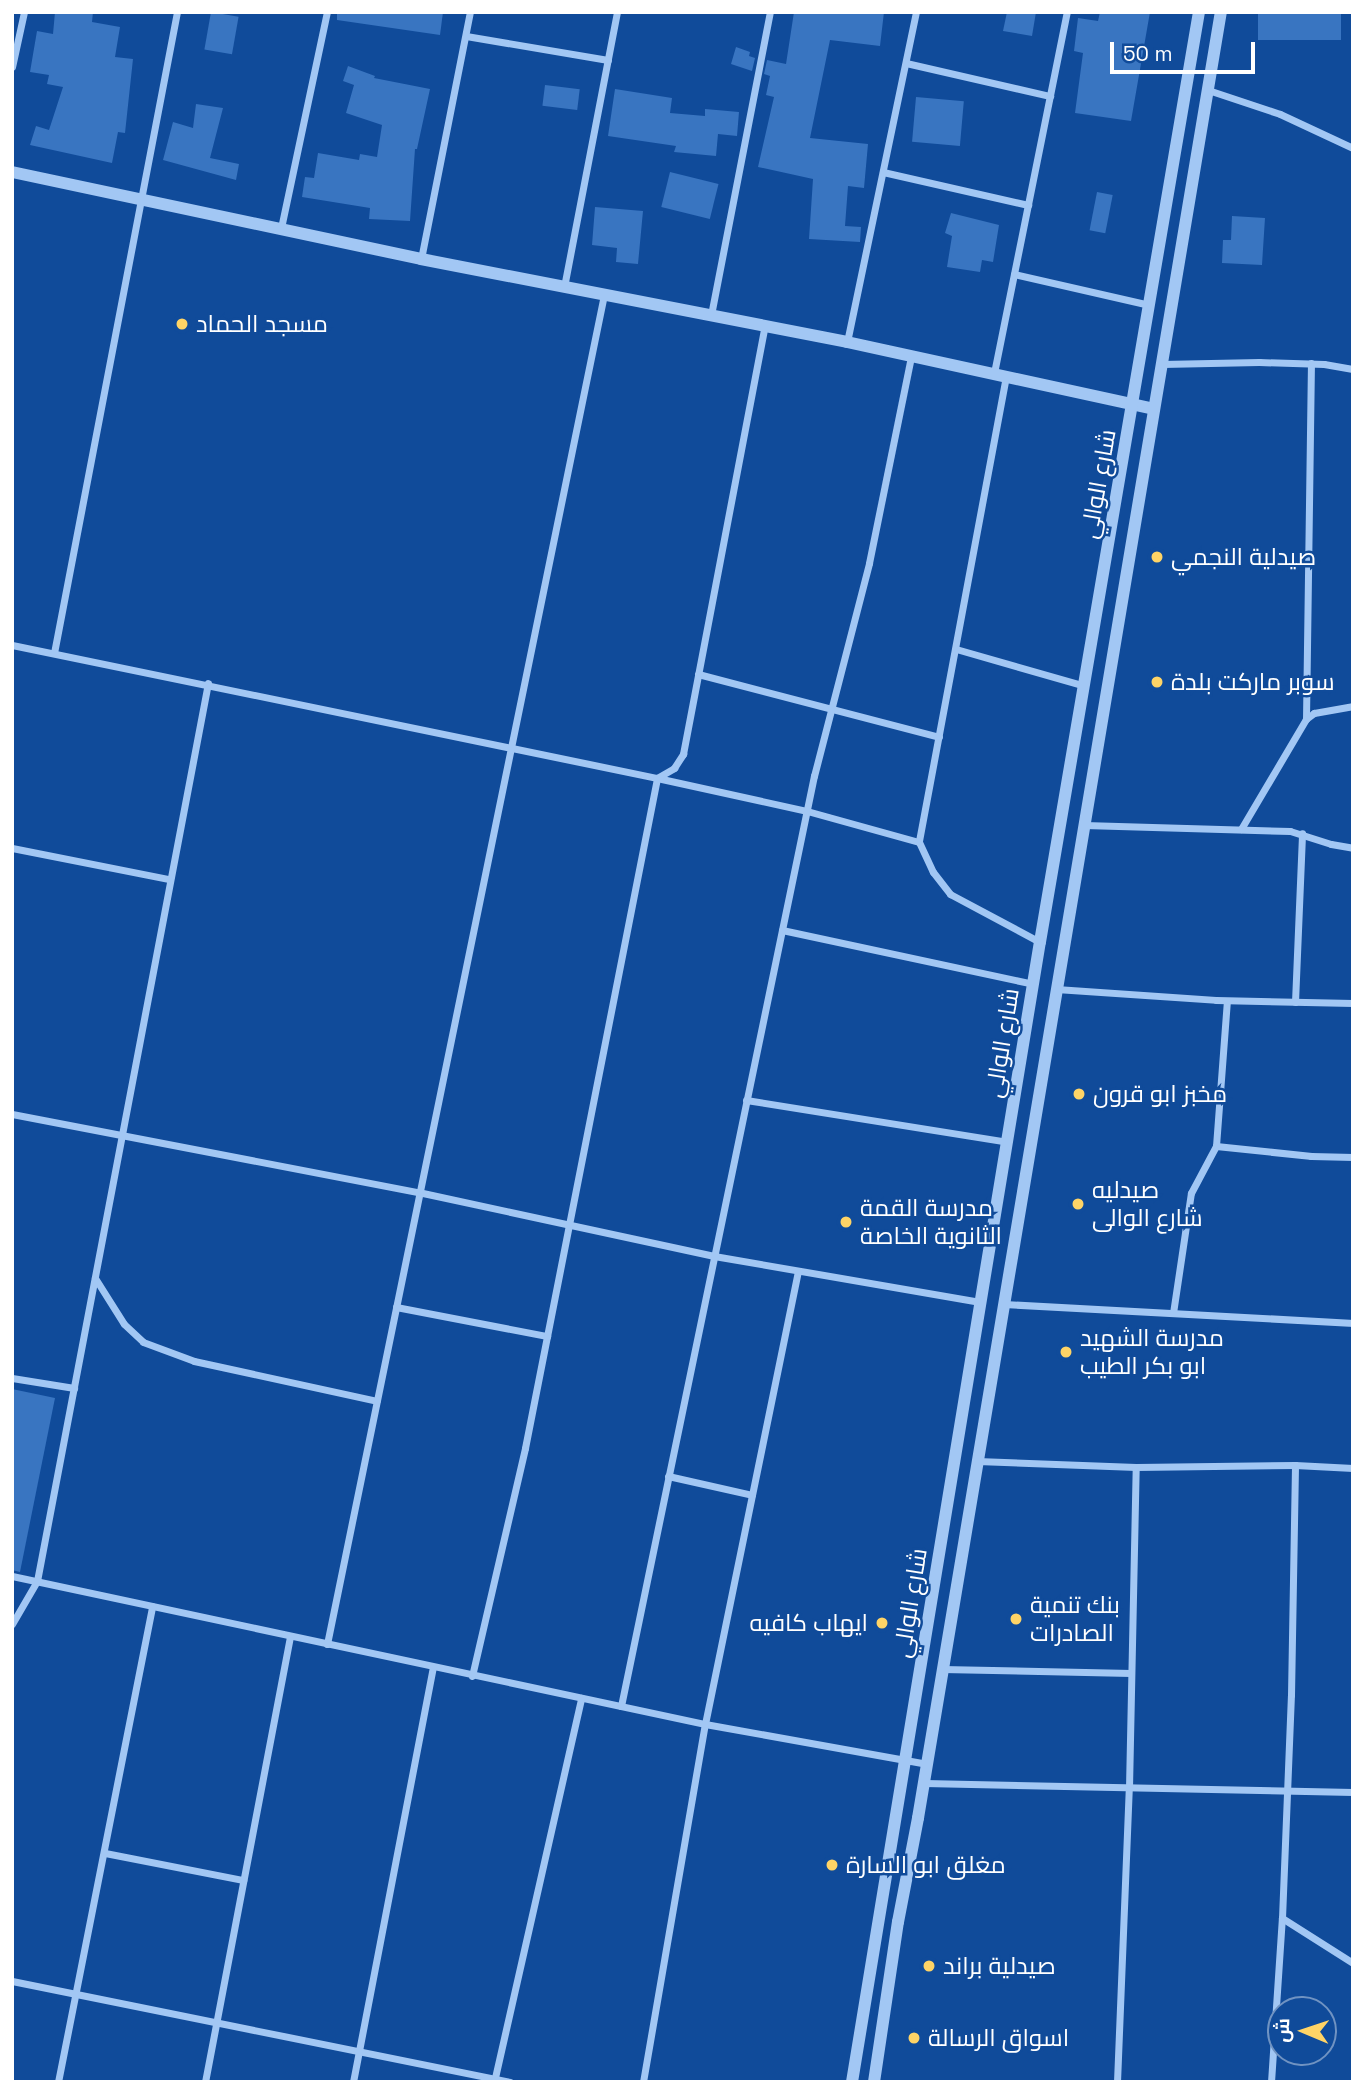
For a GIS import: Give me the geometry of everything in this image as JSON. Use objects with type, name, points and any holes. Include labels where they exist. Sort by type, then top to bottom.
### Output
[{"type":"street","points":[[12,67],[24,12]]},
{"type":"street","points":[[54,653],[177,12]]},
{"type":"street","points":[[281,228],[327,12]]},
{"type":"street","points":[[421,259],[470,12]]},
{"type":"street","points":[[564,287],[617,12]]},
{"type":"street","points":[[711,315],[770,12]]},
{"type":"street","points":[[847,342],[916,12]]},
{"type":"street","points":[[1040,942],[950,894],[933,872],[919,842],[956,649],[1014,274],[1067,12]]},
{"type":"street","name":"شارع الوالي","points":[[852,2082],[1040,942],[1199,12]]},
{"type":"street","name":"شارع الوالي","points":[[874,2082],[898,1922],[924,1783],[1055,989],[1222,12]]},
{"type":"street","points":[[466,36],[608,60]]},
{"type":"street","points":[[906,63],[1050,96]]},
{"type":"street","points":[[1208,90],[1280,114],[1353,148]]},
{"type":"street","points":[[12,172],[421,259],[847,342],[1154,409]]},
{"type":"street","points":[[883,172],[1028,205]]},
{"type":"street","points":[[1014,274],[1149,305]]},
{"type":"street","points":[[327,1644],[604,295]]},
{"type":"street","points":[[472,1676],[525,1448],[657,778],[674,768],[683,754],[765,327]]},
{"type":"street","points":[[621,1706],[807,811],[869,563],[911,356]]},
{"type":"street","points":[[1162,364],[1311,363],[1353,369]]},
{"type":"street","points":[[1306,719],[1311,363]]},
{"type":"street","points":[[12,645],[208,683],[657,778],[807,811],[919,842]]},
{"type":"street","points":[[956,649],[1084,686]]},
{"type":"street","points":[[698,674],[939,737]]},
{"type":"street","points":[[12,1624],[37,1581],[208,683]]},
{"type":"street","points":[[1241,829],[1306,719],[1314,713],[1353,706]]},
{"type":"street","points":[[1083,825],[1302,833],[1331,844],[1353,848]]},
{"type":"street","points":[[1295,1002],[1302,833]]},
{"type":"street","points":[[12,848],[169,879]]},
{"type":"street","points":[[782,930],[1033,984]]},
{"type":"street","points":[[1055,989],[1227,1001],[1353,1003]]},
{"type":"street","points":[[1173,1313],[1191,1193],[1216,1146],[1227,1001]]},
{"type":"street","points":[[746,1100],[1007,1142]]},
{"type":"street","points":[[12,1114],[418,1192],[714,1256],[980,1302]]},
{"type":"street","points":[[1216,1146],[1311,1156],[1353,1157]]},
{"type":"street","points":[[643,2082],[705,1724],[798,1272]]},
{"type":"street","points":[[95,1278],[132,1335],[143,1342],[194,1361],[377,1401]]},
{"type":"street","points":[[1004,1304],[1353,1322]]},
{"type":"street","points":[[396,1307],[547,1336]]},
{"type":"street","points":[[12,1378],[74,1388]]},
{"type":"street","points":[[977,1461],[1136,1467],[1295,1465],[1353,1468]]},
{"type":"street","points":[[1271,2082],[1287,1792],[1295,1465]]},
{"type":"street","points":[[1117,2082],[1129,1788],[1136,1467]]},
{"type":"street","points":[[668,1476],[752,1495]]},
{"type":"street","points":[[12,1576],[705,1724],[927,1764]]},
{"type":"street","points":[[58,2082],[152,1606]]},
{"type":"street","points":[[205,2082],[290,1636]]},
{"type":"street","points":[[353,2082],[433,1668]]},
{"type":"street","points":[[942,1669],[1131,1673]]},
{"type":"street","points":[[494,2080],[581,1698]]},
{"type":"street","points":[[924,1783],[1353,1792]]},
{"type":"street","points":[[105,1853],[243,1880]]},
{"type":"street","points":[[1282,1918],[1353,1963]]},
{"type":"street","points":[[12,1981],[510,2082]]},
{"type":"building","points":[[55,12],[93,12],[92,22],[120,27],[115,57],[133,59],[125,133],[118,132],[112,163],[30,145],[36,126],[49,130],[63,87],[47,84],[49,75],[30,72],[37,31],[53,34]]},
{"type":"building","points":[[211,12],[239,17],[232,54],[204,49]]},
{"type":"building","points":[[337,12],[443,12],[440,35],[337,20]]},
{"type":"building","points":[[794,12],[884,12],[880,46],[830,40],[810,138],[868,144],[864,188],[848,186],[845,226],[861,227],[860,242],[809,239],[813,179],[758,167],[774,97],[766,95],[770,76],[764,74],[767,60],[786,64]]},
{"type":"building","points":[[1007,12],[1036,12],[1032,36],[1003,31]]},
{"type":"building","points":[[1100,12],[1150,12],[1131,121],[1075,113],[1083,53],[1074,51],[1078,18],[1098,21]]},
{"type":"building","points":[[1258,12],[1341,12],[1341,40],[1258,40]]},
{"type":"building","points":[[736,47],[750,52],[749,56],[755,58],[752,71],[731,64]]},
{"type":"building","points":[[348,66],[375,76],[374,78],[430,89],[415,149],[410,221],[369,219],[370,208],[302,197],[305,177],[314,178],[318,153],[359,160],[360,154],[377,157],[382,125],[346,113],[354,85],[343,81]]},
{"type":"building","points":[[545,85],[580,89],[577,110],[542,106]]},
{"type":"building","points":[[615,89],[672,98],[670,113],[705,116],[705,109],[739,112],[737,136],[718,134],[716,156],[674,152],[676,146],[608,136]]},
{"type":"building","points":[[916,97],[964,101],[960,146],[912,142]]},
{"type":"building","points":[[196,104],[223,108],[210,158],[239,164],[236,180],[163,160],[173,122],[193,128]]},
{"type":"building","points":[[670,172],[719,184],[710,219],[661,207]]},
{"type":"building","points":[[1097,192],[1113,195],[1105,233],[1090,230]]},
{"type":"building","points":[[595,207],[643,211],[638,264],[616,262],[617,248],[592,245]]},
{"type":"building","points":[[951,213],[999,225],[993,262],[982,260],[980,272],[947,267],[952,236],[945,233]]},
{"type":"building","points":[[1232,216],[1265,218],[1262,265],[1222,263],[1223,240],[1231,240]]},
{"type":"building","points":[[12,1389],[55,1398],[20,1572],[12,1570]]},
{"type":"place","name":"مسجد الحماد","points":[[182,324]]},
{"type":"place","name":"صيدلية النجمي","points":[[1157,557]]},
{"type":"place","name":"سوبر ماركت بلدة","points":[[1157,682]]},
{"type":"place","name":"مخبز ابو قرون","points":[[1079,1094]]},
{"type":"place","name":"صيدليه شارع الوالى","points":[[1078,1204]]},
{"type":"place","name":"مدرسة القمة الثانوية الخاصة","points":[[846,1222]]},
{"type":"place","name":"مدرسة الشهيد ابو بكر الطيب","points":[[1066,1352]]},
{"type":"place","name":"بنك تنمية الصادرات","points":[[1016,1619]]},
{"type":"place","name":"ايهاب كافيه","points":[[882,1623]]},
{"type":"place","name":"مغلق ابو السارة","points":[[832,1865]]},
{"type":"place","name":"صيدلية براند","points":[[929,1966]]},
{"type":"place","name":"اسواق الرسالة","points":[[914,2038]]}]
